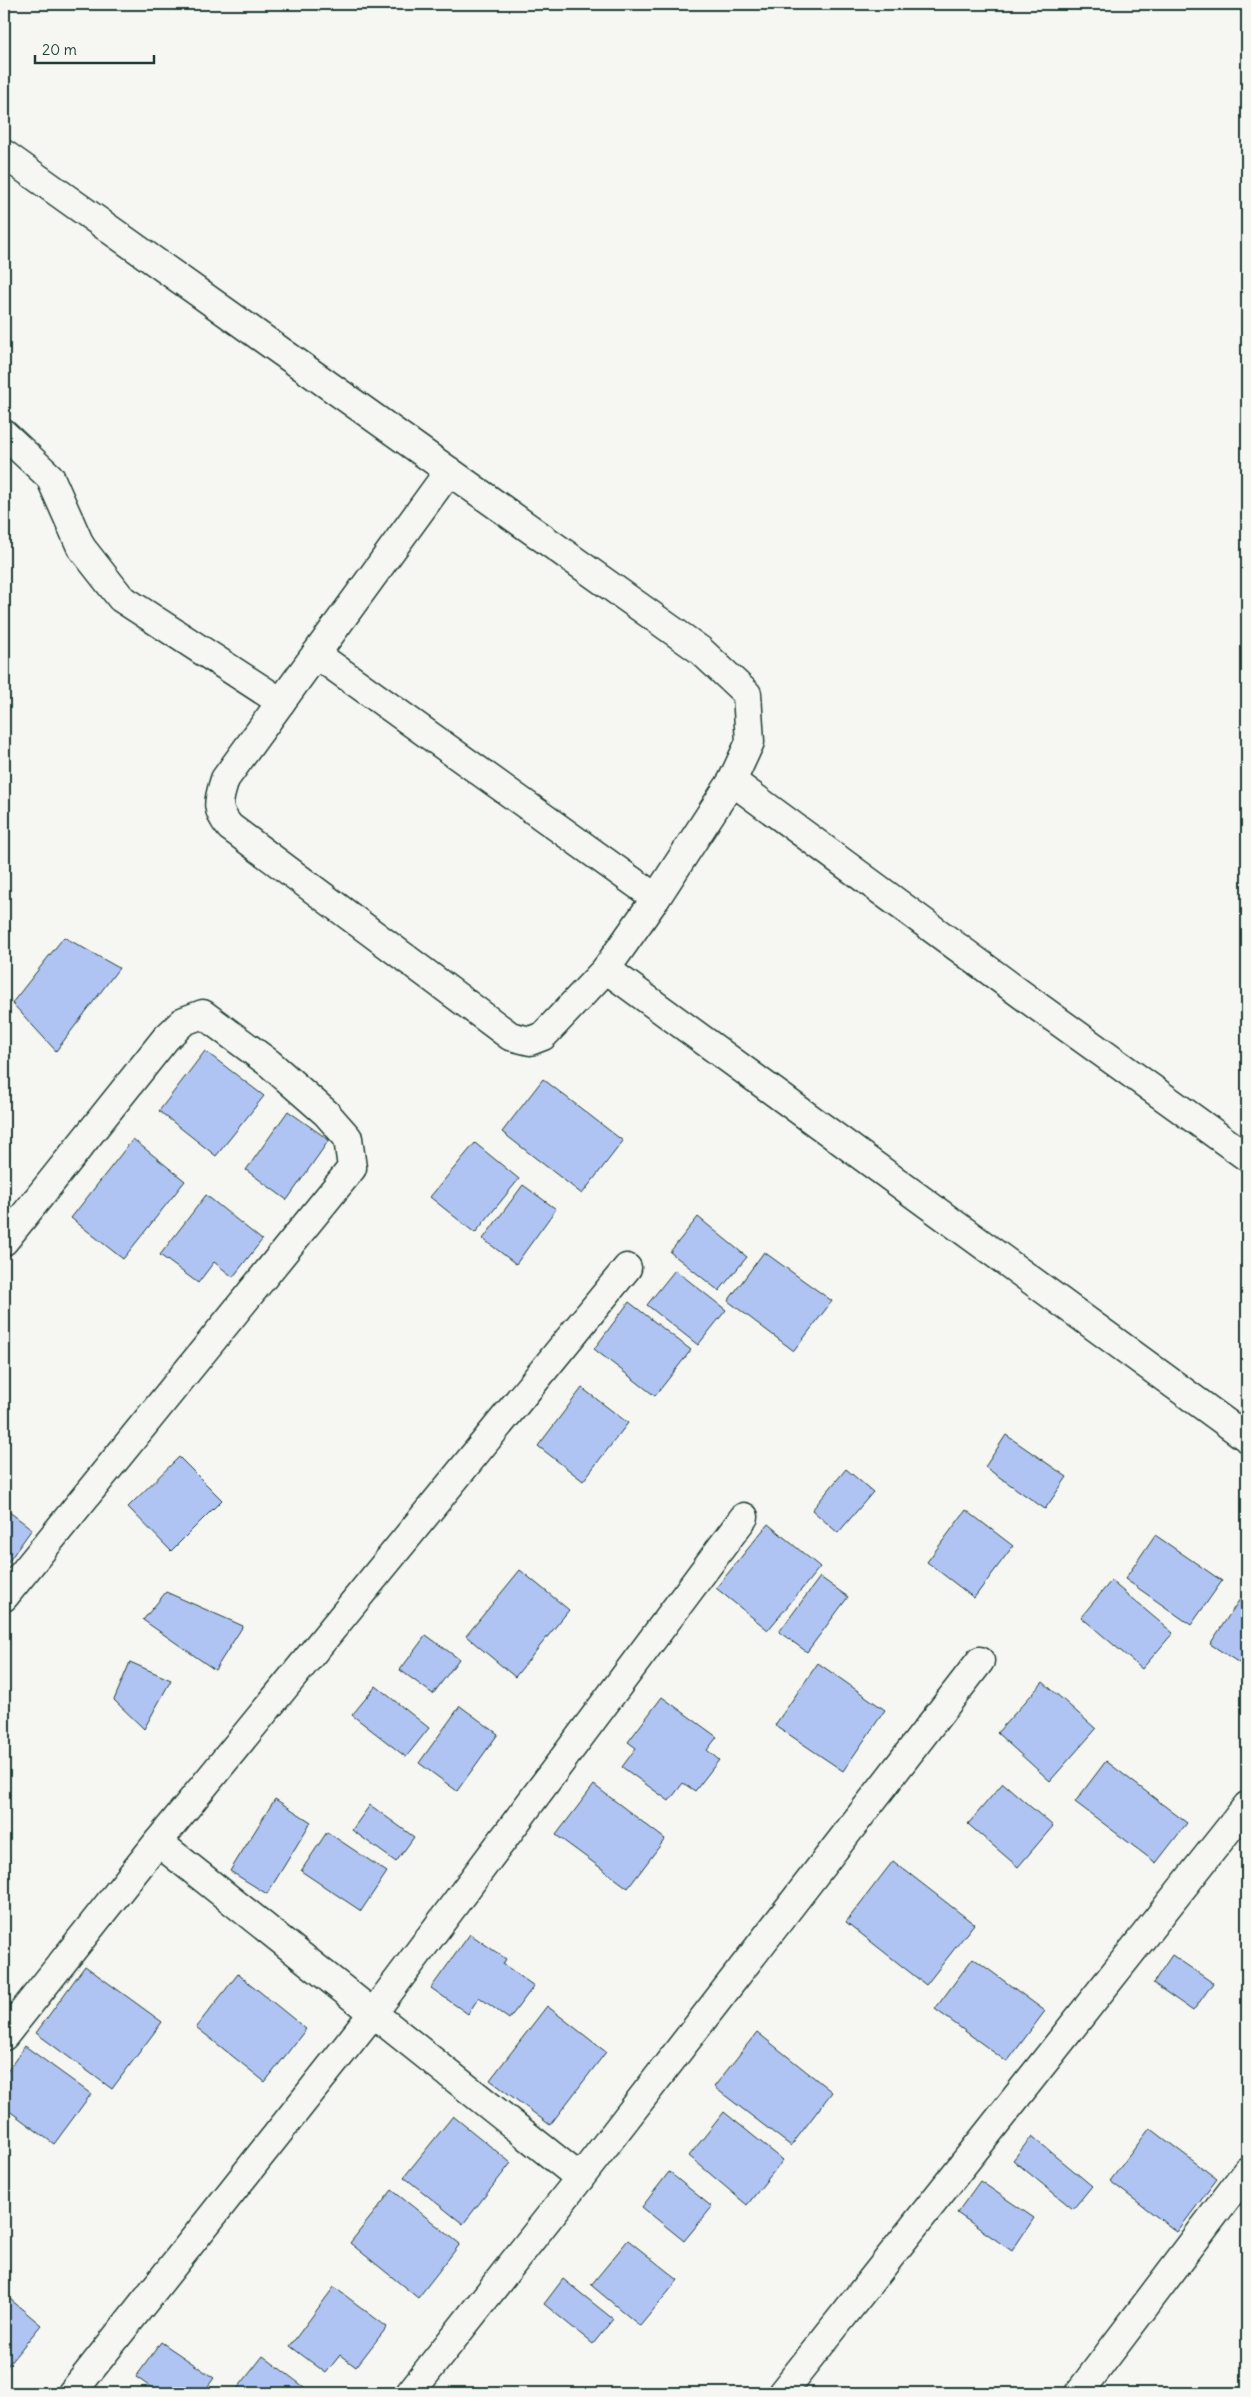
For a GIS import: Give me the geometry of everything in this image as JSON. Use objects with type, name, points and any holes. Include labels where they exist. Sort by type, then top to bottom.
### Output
[{"type":"street","points":[[4,154],[449,471],[700,650],[747,694],[750,742],[732,781],[656,898],[606,969],[543,1036],[530,1041],[510,1036],[230,827],[221,816],[218,803],[225,779],[449,471]]},
{"type":"street","points":[[4,434],[50,477],[81,547],[121,598],[280,702]]},
{"type":"street","points":[[316,654],[656,898]]},
{"type":"street","points":[[732,781],[1247,1157]]},
{"type":"street","points":[[606,969],[1247,1438]]},
{"type":"street","points":[[4,1241],[166,1038],[184,1021],[203,1014],[269,1063],[326,1113],[348,1138],[352,1168],[4,1597]]},
{"type":"street","points":[[4,2036],[158,1842],[627,1268]]},
{"type":"street","points":[[72,2393],[374,2012],[744,1517]]},
{"type":"street","points":[[410,2393],[580,2178],[980,1660]]},
{"type":"street","points":[[782,2393],[1247,1806]]},
{"type":"street","points":[[158,1842],[374,2012],[580,2178]]},
{"type":"street","points":[[1079,2393],[1247,2171]]},
{"type":"building","points":[[64,937],[119,968],[56,1051],[12,1003]]},
{"type":"building","points":[[205,1051],[264,1096],[216,1156],[159,1111]]},
{"type":"building","points":[[543,1079],[623,1141],[582,1194],[502,1132]]},
{"type":"building","points":[[288,1111],[329,1140],[287,1200],[246,1170]]},
{"type":"building","points":[[133,1139],[185,1181],[123,1259],[71,1218]]},
{"type":"building","points":[[475,1143],[519,1179],[475,1233],[430,1197]]},
{"type":"building","points":[[523,1185],[556,1209],[516,1264],[483,1239]]},
{"type":"building","points":[[206,1195],[262,1240],[233,1277],[214,1262],[198,1283],[160,1255]]},
{"type":"building","points":[[698,1217],[747,1257],[719,1291],[670,1252]]},
{"type":"building","points":[[764,1252],[832,1301],[794,1351],[728,1301]]},
{"type":"building","points":[[675,1270],[726,1310],[698,1345],[647,1305]]},
{"type":"building","points":[[629,1302],[691,1350],[655,1396],[594,1349]]},
{"type":"building","points":[[582,1388],[628,1423],[583,1481],[538,1446]]},
{"type":"building","points":[[1006,1435],[1067,1477],[1045,1509],[985,1467]]},
{"type":"building","points":[[179,1457],[222,1500],[171,1551],[128,1507]]},
{"type":"building","points":[[846,1469],[873,1492],[838,1533],[812,1510]]},
{"type":"building","points":[[4,1508],[32,1529],[4,1568]]},
{"type":"building","points":[[966,1510],[1013,1546],[974,1598],[927,1562]]},
{"type":"building","points":[[768,1524],[820,1567],[768,1630],[716,1588]]},
{"type":"building","points":[[1155,1535],[1222,1581],[1191,1625],[1125,1579]]},
{"type":"building","points":[[520,1570],[569,1610],[515,1677],[466,1636]]},
{"type":"building","points":[[820,1577],[848,1597],[807,1652],[779,1632]]},
{"type":"building","points":[[1111,1581],[1173,1633],[1142,1669],[1081,1617]]},
{"type":"building","points":[[1247,1591],[1247,1668],[1210,1644]]},
{"type":"building","points":[[166,1592],[243,1626],[215,1670],[143,1620]]},
{"type":"building","points":[[426,1635],[459,1659],[433,1694],[400,1670]]},
{"type":"building","points":[[130,1662],[171,1680],[144,1729],[114,1700]]},
{"type":"building","points":[[818,1663],[885,1710],[843,1771],[775,1725]]},
{"type":"building","points":[[1043,1682],[1096,1729],[1050,1781],[997,1733]]},
{"type":"building","points":[[376,1686],[429,1728],[406,1757],[352,1715]]},
{"type":"building","points":[[662,1697],[717,1737],[707,1750],[719,1760],[695,1791],[683,1783],[669,1801],[622,1767],[636,1748],[628,1742]]},
{"type":"building","points":[[460,1706],[498,1734],[457,1791],[419,1763]]},
{"type":"building","points":[[1106,1761],[1187,1823],[1156,1863],[1075,1802]]},
{"type":"building","points":[[1003,1783],[1053,1826],[1018,1867],[968,1824]]},
{"type":"building","points":[[594,1785],[665,1839],[628,1888],[556,1835]]},
{"type":"building","points":[[275,1799],[311,1822],[267,1894],[230,1871]]},
{"type":"building","points":[[370,1805],[414,1837],[396,1862],[352,1830]]},
{"type":"building","points":[[327,1832],[387,1872],[361,1911],[301,1871]]},
{"type":"building","points":[[893,1861],[974,1924],[926,1985],[846,1922]]},
{"type":"building","points":[[470,1934],[506,1959],[503,1964],[534,1986],[509,2019],[479,1997],[468,2014],[431,1988]]},
{"type":"building","points":[[1172,1955],[1213,1983],[1193,2011],[1153,1983]]},
{"type":"building","points":[[973,1958],[1045,2011],[1007,2062],[935,2009]]},
{"type":"building","points":[[85,1966],[162,2022],[112,2089],[36,2033]]},
{"type":"building","points":[[238,1974],[306,2029],[265,2082],[196,2027]]},
{"type":"building","points":[[547,2006],[606,2052],[550,2125],[490,2080]]},
{"type":"building","points":[[757,2032],[832,2092],[791,2146],[714,2087]]},
{"type":"building","points":[[25,2046],[91,2094],[54,2144],[4,2107],[4,2076]]},
{"type":"building","points":[[724,2112],[783,2160],[747,2205],[689,2156]]},
{"type":"building","points":[[453,2116],[511,2163],[463,2224],[404,2177]]},
{"type":"building","points":[[1150,2128],[1217,2179],[1177,2232],[1110,2181]]},
{"type":"building","points":[[1032,2136],[1092,2186],[1073,2209],[1013,2160]]},
{"type":"building","points":[[669,2172],[712,2207],[684,2241],[642,2207]]},
{"type":"building","points":[[980,2181],[1034,2218],[1012,2251],[957,2213]]},
{"type":"building","points":[[392,2190],[460,2244],[418,2298],[350,2243]]},
{"type":"building","points":[[628,2240],[678,2280],[640,2326],[591,2285]]},
{"type":"building","points":[[563,2279],[613,2319],[593,2344],[544,2304]]},
{"type":"building","points":[[334,2287],[387,2327],[356,2367],[340,2355],[326,2373],[290,2346]]},
{"type":"building","points":[[4,2294],[41,2325],[4,2370]]},
{"type":"building","points":[[161,2342],[214,2378],[203,2393],[159,2393],[136,2377]]},
{"type":"building","points":[[263,2356],[312,2393],[243,2393],[237,2389]]}]
